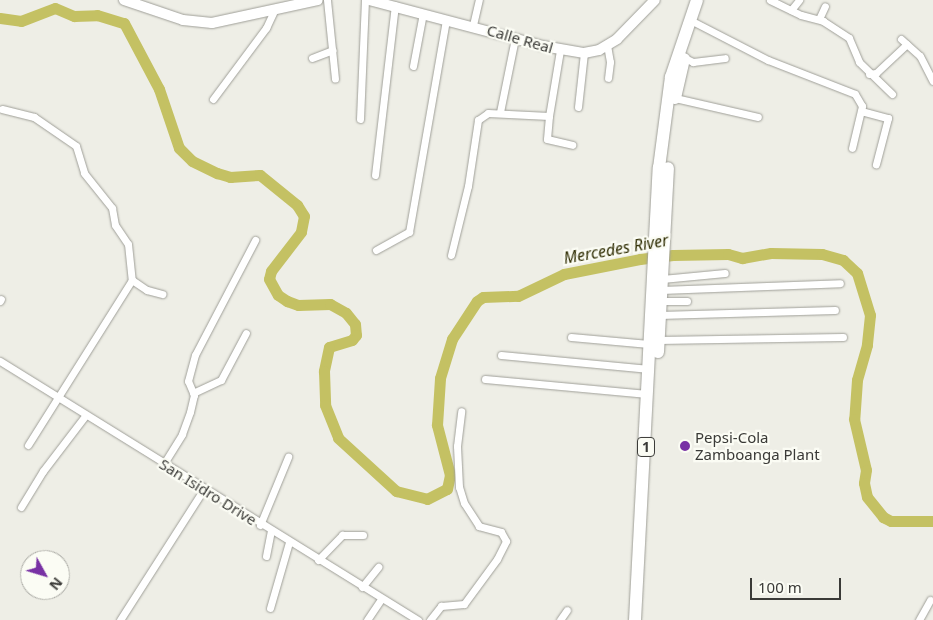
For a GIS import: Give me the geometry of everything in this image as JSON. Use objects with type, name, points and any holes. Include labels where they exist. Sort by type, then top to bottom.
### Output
[{"type":"highway","name":"1","points":[[642,620],[655,315],[660,284],[660,232],[671,77],[697,0]]},
{"type":"highway","name":"1","points":[[660,232],[676,98],[685,58],[705,0]]},
{"type":"highway","name":"1","points":[[655,315],[660,284]]},
{"type":"highway","name":"1","points":[[635,620],[647,394],[654,342]]},
{"type":"highway","points":[[635,620],[642,620]]},
{"type":"street","points":[[124,0],[200,23],[234,21],[318,0]]},
{"type":"street","points":[[327,0],[335,79]]},
{"type":"street","points":[[360,120],[367,0]]},
{"type":"street","name":"Calle Real","points":[[367,0],[395,5],[473,25],[560,50],[584,53],[607,45],[623,34],[655,0]]},
{"type":"street","points":[[473,25],[479,0]]},
{"type":"street","points":[[770,0],[791,10],[819,19],[849,38],[854,55],[869,74],[892,94]]},
{"type":"street","points":[[791,10],[799,0]]},
{"type":"street","points":[[375,175],[395,5]]},
{"type":"street","points":[[819,19],[826,6]]},
{"type":"street","points":[[213,99],[266,28],[274,11]]},
{"type":"street","points":[[413,66],[423,13]]},
{"type":"street","points":[[376,250],[409,232],[446,19]]},
{"type":"street","points":[[696,23],[768,60],[856,94],[862,106],[852,148]]},
{"type":"street","points":[[500,112],[514,38]]},
{"type":"street","points":[[901,39],[920,56],[933,81]]},
{"type":"street","points":[[869,74],[880,70],[907,44]]},
{"type":"street","points":[[607,45],[610,62],[608,78]]},
{"type":"street","points":[[312,58],[333,50]]},
{"type":"street","points":[[560,50],[546,139],[572,145]]},
{"type":"street","points":[[578,107],[584,53]]},
{"type":"street","points":[[685,58],[693,62],[725,58]]},
{"type":"street","points":[[676,98],[758,117]]},
{"type":"street","points":[[1,110],[34,117],[76,146],[84,173],[112,208],[115,225],[128,244],[132,280],[28,445]]},
{"type":"street","points":[[861,111],[888,118],[876,164]]},
{"type":"street","points":[[451,255],[468,186],[478,120],[482,114],[500,112],[550,116]]},
{"type":"street","points":[[163,464],[185,428],[193,393],[188,386],[195,355],[255,240]]},
{"type":"street","points":[[660,284],[724,273]]},
{"type":"street","points":[[132,280],[147,290],[162,294]]},
{"type":"street","points":[[660,284],[840,283]]},
{"type":"street","points":[[660,284],[687,301]]},
{"type":"street","points":[[655,315],[835,310]]},
{"type":"street","points":[[193,393],[221,380],[246,333]]},
{"type":"street","points":[[570,337],[654,342],[843,337]]},
{"type":"street","points":[[501,354],[649,369]]},
{"type":"street","name":"San Isidro Drive","points":[[0,361],[203,490],[418,620]]},
{"type":"street","points":[[485,379],[647,394]]},
{"type":"street","points":[[430,620],[441,606],[464,604],[497,559],[506,541],[501,532],[479,526],[464,503],[459,487],[457,446],[462,411]]},
{"type":"street","points":[[21,507],[43,471],[86,416]]},
{"type":"street","points":[[260,525],[288,457]]},
{"type":"street","points":[[120,620],[203,490]]},
{"type":"street","points":[[266,556],[271,531]]},
{"type":"street","points":[[318,560],[342,534],[363,535]]},
{"type":"street","points":[[270,608],[289,542]]},
{"type":"street","points":[[362,587],[378,567]]},
{"type":"street","points":[[367,620],[381,599]]},
{"type":"street","points":[[919,620],[930,600]]},
{"type":"street","points":[[560,620],[568,610]]},
{"type":"waterway","name":"Mercedes River","points":[[0,18],[21,21],[55,8],[74,16],[97,15],[124,23],[159,89],[179,148],[192,161],[217,173],[230,177],[260,175],[297,205],[304,216],[301,232],[271,271],[269,279],[278,295],[287,301],[298,305],[330,304],[346,313],[355,324],[356,335],[352,340],[329,347],[324,371],[325,405],[338,438],[396,491],[427,499],[447,489],[450,475],[437,425],[440,378],[452,339],[477,301],[483,297],[518,296],[564,274],[640,259],[673,255],[728,254],[742,258],[771,253],[822,254],[843,260],[857,273],[870,315],[867,345],[857,380],[854,419],[866,470],[864,483],[867,497],[883,517],[891,521],[933,521]]},
{"type":"place","name":"Pepsi-Cola Zamboanga Plant","points":[[685,446]]}]
